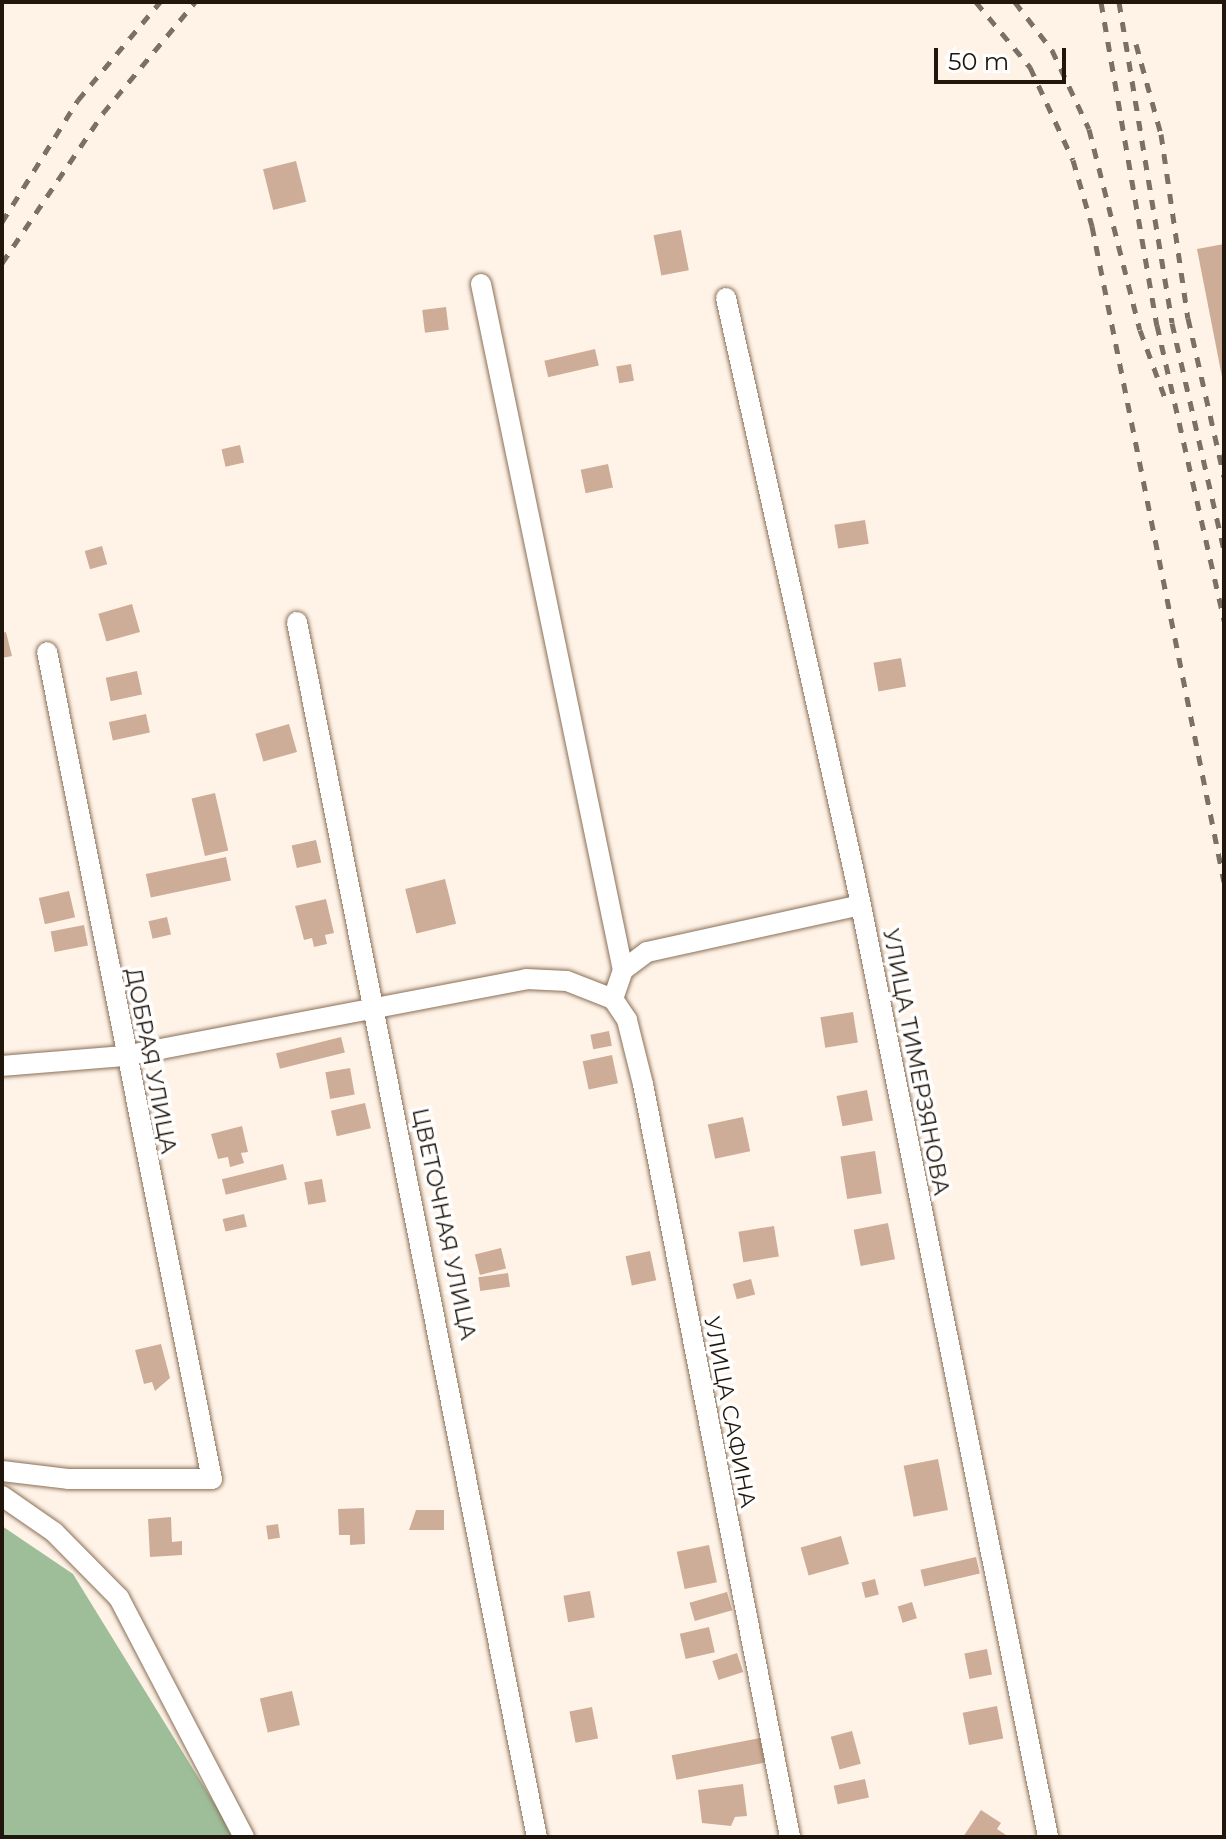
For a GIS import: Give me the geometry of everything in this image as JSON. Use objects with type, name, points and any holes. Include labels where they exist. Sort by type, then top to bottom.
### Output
[{"type":"street","points":[[2,1066],[124,1056],[375,1012],[526,979],[567,981],[613,999],[623,970],[481,284]]},
{"type":"street","name":"УЛИЦА ТИМЕРЗЯНОВА","points":[[726,298],[861,905],[1048,1837]]},
{"type":"street","name":"ЦВЕТОЧНАЯ УЛИЦА","points":[[297,622],[537,1837]]},
{"type":"street","name":"ДОБРАЯ УЛИЦА","points":[[2,1471],[68,1479],[212,1479],[124,1056],[47,652]]},
{"type":"street","points":[[623,970],[647,952],[861,905]]},
{"type":"street","name":"УЛИЦА САФИНА","points":[[613,999],[627,1020],[643,1084],[790,1837]]},
{"type":"street","points":[[2,1496],[54,1532],[119,1598],[244,1837]]},
{"type":"green space","points":[[2,1526],[73,1574],[235,1837],[2,1837]]},
{"type":"building","points":[[296,161],[306,202],[273,210],[263,169]]},
{"type":"building","points":[[681,230],[689,270],[661,276],[654,235]]},
{"type":"building","points":[[1224,244],[1224,382],[1223,382],[1197,249]]},
{"type":"building","points":[[446,307],[449,330],[425,333],[422,310]]},
{"type":"building","points":[[595,349],[599,366],[548,377],[544,361]]},
{"type":"building","points":[[631,364],[634,381],[619,383],[616,367]]},
{"type":"building","points":[[240,445],[244,463],[226,467],[221,449]]},
{"type":"building","points":[[608,464],[613,487],[586,493],[581,470]]},
{"type":"building","points":[[865,520],[869,544],[838,549],[834,525]]},
{"type":"building","points":[[102,546],[107,564],[90,569],[85,551]]},
{"type":"building","points":[[132,604],[140,632],[106,642],[98,614]]},
{"type":"building","points":[[6,632],[12,656],[2,658],[2,633]]},
{"type":"building","points":[[901,658],[906,687],[878,691],[873,663]]},
{"type":"building","points":[[137,671],[142,694],[111,701],[106,678]]},
{"type":"building","points":[[146,714],[150,733],[113,740],[109,722]]},
{"type":"building","points":[[289,724],[297,752],[263,762],[255,734]]},
{"type":"building","points":[[215,793],[228,850],[205,856],[192,798]]},
{"type":"building","points":[[316,840],[321,862],[297,868],[292,846]]},
{"type":"building","points":[[226,857],[231,880],[151,898],[146,874]]},
{"type":"building","points":[[445,879],[456,924],[416,934],[405,889]]},
{"type":"building","points":[[69,891],[75,917],[45,924],[39,898]]},
{"type":"building","points":[[326,899],[334,933],[325,935],[327,944],[314,947],[312,938],[304,940],[295,906]]},
{"type":"building","points":[[167,917],[171,935],[153,939],[148,921]]},
{"type":"building","points":[[84,925],[88,946],[55,952],[51,931]]},
{"type":"building","points":[[853,1012],[858,1043],[825,1048],[820,1017]]},
{"type":"building","points":[[609,1031],[612,1046],[593,1049],[590,1035]]},
{"type":"building","points":[[341,1037],[345,1053],[280,1069],[276,1053]]},
{"type":"building","points":[[612,1055],[618,1083],[589,1090],[583,1061]]},
{"type":"building","points":[[350,1068],[355,1095],[330,1099],[325,1072]]},
{"type":"building","points":[[867,1090],[873,1120],[842,1126],[837,1096]]},
{"type":"building","points":[[365,1103],[371,1128],[337,1136],[331,1111]]},
{"type":"building","points":[[743,1117],[750,1151],[715,1159],[708,1124]]},
{"type":"building","points":[[242,1126],[248,1152],[241,1153],[244,1163],[230,1167],[228,1157],[218,1159],[211,1134]]},
{"type":"building","points":[[875,1151],[882,1193],[847,1199],[840,1156]]},
{"type":"building","points":[[283,1164],[287,1180],[226,1195],[222,1179]]},
{"type":"building","points":[[322,1179],[326,1202],[308,1205],[304,1182]]},
{"type":"building","points":[[244,1214],[247,1227],[225,1232],[223,1219]]},
{"type":"building","points":[[888,1223],[895,1259],[861,1266],[854,1230]]},
{"type":"building","points":[[774,1226],[779,1257],[743,1262],[738,1232]]},
{"type":"building","points":[[501,1248],[506,1268],[480,1275],[475,1255]]},
{"type":"building","points":[[650,1251],[656,1280],[632,1286],[626,1256]]},
{"type":"building","points":[[508,1273],[510,1287],[480,1291],[478,1277]]},
{"type":"building","points":[[751,1279],[755,1294],[737,1299],[733,1284]]},
{"type":"building","points":[[161,1344],[170,1378],[155,1391],[152,1382],[144,1384],[135,1350]]},
{"type":"building","points":[[938,1459],[948,1510],[914,1517],[904,1466]]},
{"type":"building","points":[[364,1508],[365,1544],[350,1545],[350,1535],[339,1535],[338,1509]]},
{"type":"building","points":[[416,1510],[444,1510],[444,1530],[409,1530]]},
{"type":"building","points":[[171,1517],[172,1542],[182,1541],[182,1555],[150,1557],[148,1519]]},
{"type":"building","points":[[278,1524],[280,1538],[268,1540],[266,1526]]},
{"type":"building","points":[[841,1536],[849,1564],[809,1575],[801,1548]]},
{"type":"building","points":[[709,1545],[717,1582],[685,1589],[677,1552]]},
{"type":"building","points":[[976,1557],[980,1574],[924,1586],[920,1570]]},
{"type":"building","points":[[875,1579],[879,1595],[865,1598],[861,1582]]},
{"type":"building","points":[[590,1591],[595,1618],[568,1622],[563,1596]]},
{"type":"building","points":[[727,1592],[732,1610],[695,1621],[690,1603]]},
{"type":"building","points":[[912,1602],[917,1618],[903,1623],[898,1606]]},
{"type":"building","points":[[709,1627],[715,1652],[686,1659],[680,1634]]},
{"type":"building","points":[[987,1649],[992,1675],[969,1679],[964,1653]]},
{"type":"building","points":[[737,1653],[743,1672],[718,1680],[712,1661]]},
{"type":"building","points":[[292,1691],[300,1725],[268,1733],[260,1698]]},
{"type":"building","points":[[997,1706],[1003,1738],[969,1745],[963,1713]]},
{"type":"building","points":[[592,1707],[598,1738],[576,1743],[569,1711]]},
{"type":"building","points":[[852,1731],[861,1764],[840,1770],[831,1737]]},
{"type":"building","points":[[760,1738],[765,1763],[676,1780],[672,1755]]},
{"type":"building","points":[[865,1779],[869,1798],[838,1804],[834,1786]]},
{"type":"building","points":[[743,1784],[747,1816],[735,1817],[731,1826],[702,1823],[698,1790]]},
{"type":"building","points":[[981,1810],[1001,1823],[997,1829],[1009,1837],[963,1837]]},
{"type":"railway","points":[[2,222],[78,100],[160,2]]},
{"type":"railway","points":[[2,263],[103,113],[195,2]]},
{"type":"railway","points":[[976,2],[1030,67],[1073,160],[1092,226],[1224,882]]},
{"type":"railway","points":[[1015,2],[1052,50],[1089,129],[1140,330],[1165,398]]},
{"type":"railway","points":[[1101,2],[1157,325],[1224,621]]},
{"type":"railway","points":[[1119,2],[1172,323],[1224,550]]},
{"type":"railway","points":[[1136,44],[1161,134],[1188,318],[1224,477]]}]
